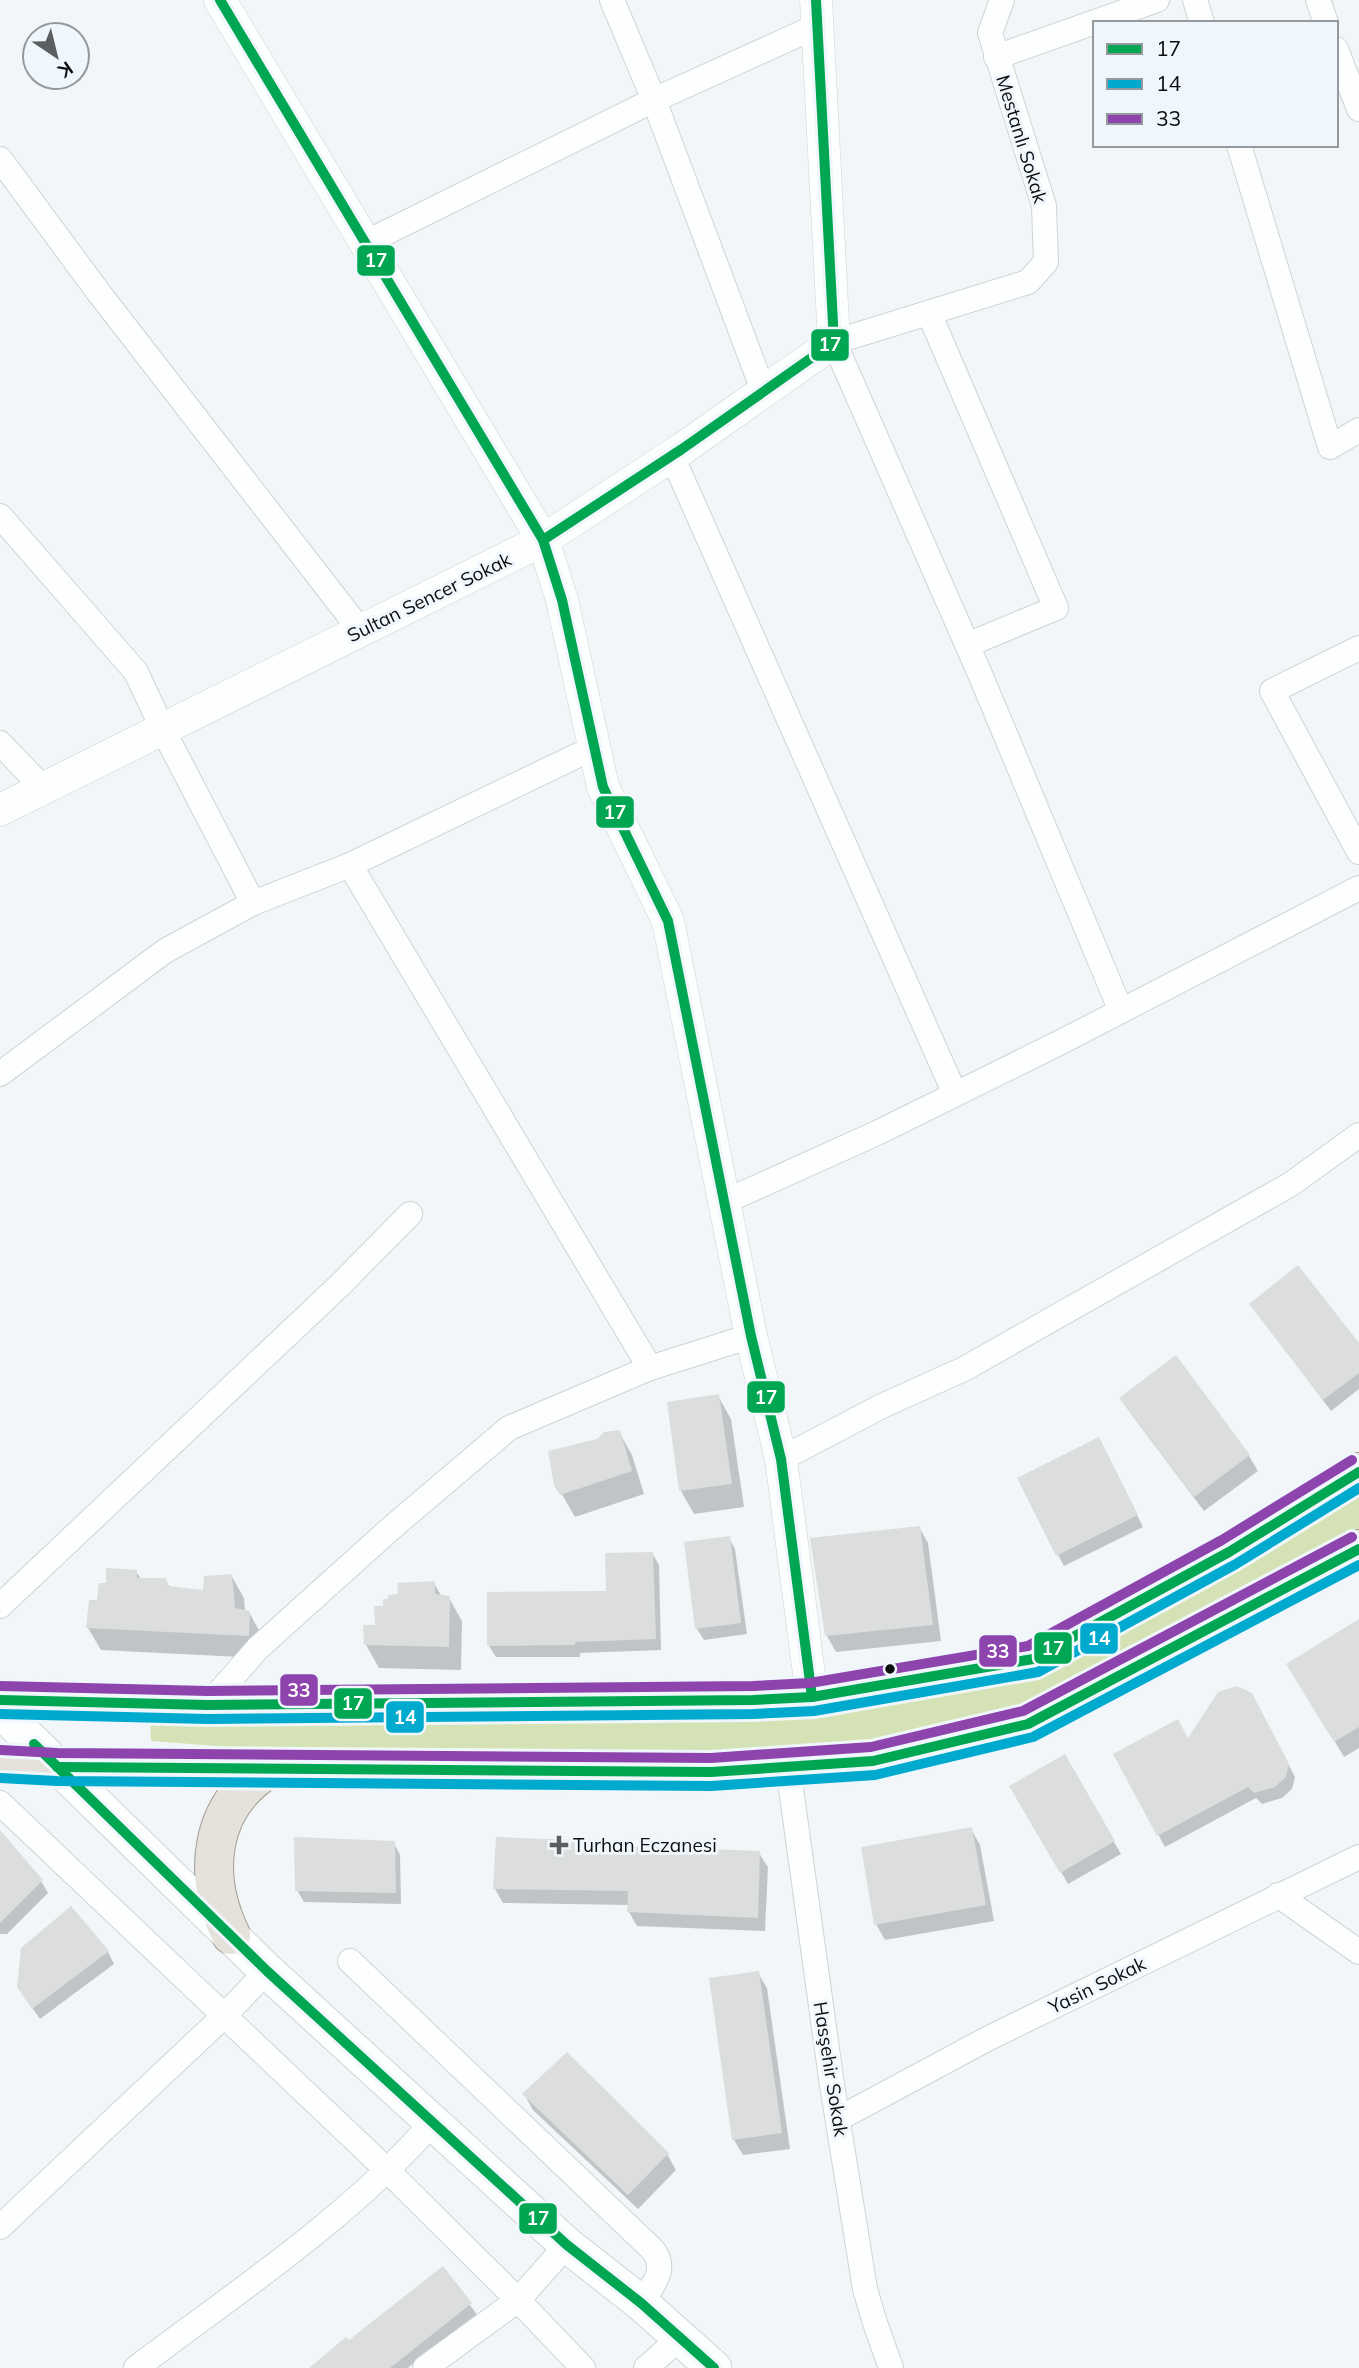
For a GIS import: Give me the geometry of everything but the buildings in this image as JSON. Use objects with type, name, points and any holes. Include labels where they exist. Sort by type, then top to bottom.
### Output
[{"type":"main road","points":[[0,1700],[208,1705],[739,1701],[812,1697],[1033,1659],[1229,1552],[1359,1472]]},
{"type":"main road","points":[[0,1764],[57,1767],[711,1772],[873,1761],[1028,1724],[1359,1549]]},
{"type":"main road","points":[[0,1710],[267,1971],[567,2245],[641,2303],[715,2368]]},
{"type":"main road","points":[[231,1935],[223,1920],[214,1884],[218,1838],[235,1797],[254,1778],[268,1769]]},
{"type":"street","points":[[220,0],[543,540],[562,600],[603,787],[668,921],[751,1336],[781,1459],[812,1697]]},
{"type":"street","points":[[612,0],[654,100],[764,393]]},
{"type":"street","name":"Mestanlı Sokak","points":[[834,342],[1028,282],[1046,262],[1044,206],[990,33],[1002,0]]},
{"type":"street","points":[[1098,21],[1157,0]]},
{"type":"street","points":[[1195,0],[1201,21]]},
{"type":"street","points":[[1318,0],[1325,21]]},
{"type":"street","points":[[365,243],[654,100],[816,13],[834,342],[967,645],[1121,1010]]},
{"type":"street","points":[[996,57],[1093,23]]},
{"type":"street","points":[[1338,54],[1359,109]]},
{"type":"street","points":[[1240,147],[1330,447],[1359,430]]},
{"type":"street","points":[[0,159],[99,293],[361,631]]},
{"type":"street","points":[[929,313],[1056,608],[967,645]]},
{"type":"street","name":"Sultan Sencer Sokak","points":[[0,810],[543,540],[672,456],[834,342]]},
{"type":"street","points":[[672,456],[955,1094]]},
{"type":"street","points":[[0,516],[136,672],[163,730],[253,903]]},
{"type":"street","points":[[1359,648],[1272,691],[1359,852]]},
{"type":"street","points":[[0,743],[43,788]]},
{"type":"street","points":[[0,1074],[165,951],[253,903],[350,865],[595,747]]},
{"type":"street","points":[[350,865],[650,1368]]},
{"type":"street","points":[[726,1201],[877,1133],[1359,888]]},
{"type":"street","points":[[781,1459],[882,1406],[964,1369],[1291,1184],[1359,1135]]},
{"type":"street","points":[[0,1606],[340,1285],[410,1214]]},
{"type":"street","points":[[208,1705],[258,1648],[388,1531],[509,1428],[650,1368],[751,1336]]},
{"type":"street","name":"Hasşehir Sokak","points":[[788,1767],[865,2289],[891,2368]]},
{"type":"street","points":[[0,1803],[388,2172],[583,2368]]},
{"type":"street","name":"Yasin Sokak","points":[[838,2119],[1002,2032],[1359,1857]]},
{"type":"street","points":[[1279,1895],[1359,1952]]},
{"type":"street","points":[[350,1961],[653,2250],[659,2258],[661,2270],[641,2303]]},
{"type":"street","points":[[0,2227],[225,2015],[267,1971]]},
{"type":"street","points":[[136,2368],[330,2221],[388,2172],[433,2123]]},
{"type":"street","points":[[425,2368],[518,2300],[567,2245]]},
{"type":"street","points":[[646,2368],[681,2337]]},
{"type":"green space","points":[[1359,1493],[1359,1533],[1027,1704],[939,1730],[870,1745],[686,1755],[336,1755],[151,1741],[150,1719],[817,1714],[921,1699],[1042,1670]]},
{"type":"transit line","name":"17","points":[[220,0],[543,540],[562,600],[603,787],[668,921],[751,1336],[781,1459],[812,1697]]},
{"type":"transit line","name":"17","points":[[543,540],[682,449],[834,342],[816,0]]},
{"type":"transit line","name":"33","points":[[0,1686],[208,1691],[753,1686],[810,1683],[1028,1646],[1222,1540],[1352,1460]]},
{"type":"transit line","name":"17","points":[[0,1700],[208,1705],[753,1700],[812,1697],[1033,1659],[1229,1552],[1359,1472]]},
{"type":"transit line","name":"14","points":[[0,1714],[208,1719],[753,1714],[814,1711],[1038,1672],[1236,1564],[1359,1488]]},
{"type":"transit line","name":"33","points":[[1,1750],[57,1753],[711,1758],[871,1747],[1023,1711],[1352,1537]]},
{"type":"transit line","name":"17","points":[[57,1767],[711,1772],[873,1761],[1028,1724],[1359,1549]]},
{"type":"transit line","name":"14","points":[[0,1778],[57,1781],[711,1786],[875,1775],[1033,1737],[1359,1565]]},
{"type":"transit line","name":"17","points":[[34,1744],[267,1971],[567,2245],[641,2303],[714,2368]]},
{"type":"place","name":"Turhan Eczanesi","points":[[559,1845]]}]
